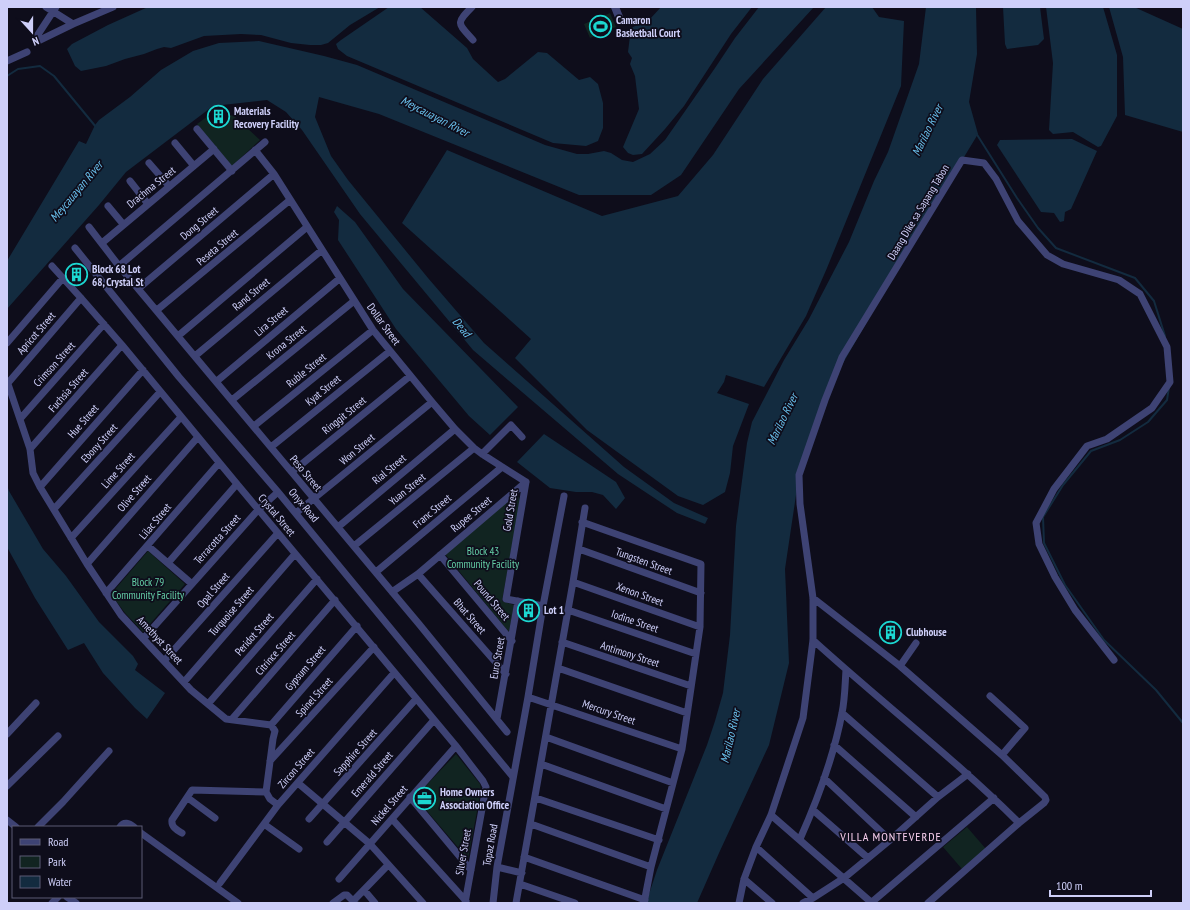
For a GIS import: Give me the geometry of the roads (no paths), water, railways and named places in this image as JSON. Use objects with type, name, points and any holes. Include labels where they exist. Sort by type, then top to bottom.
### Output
[{"type":"street","points":[[46,7],[55,9],[73,24]]},
{"type":"street","points":[[55,9],[35,38],[36,41],[113,7]]},
{"type":"street","points":[[472,7],[460,21],[462,27],[473,40]]},
{"type":"street","points":[[615,7],[619,17]]},
{"type":"street","points":[[7,61],[27,52]]},
{"type":"street","points":[[197,129],[232,171]]},
{"type":"street","points":[[119,266],[265,142]]},
{"type":"street","points":[[175,143],[194,166]]},
{"type":"street","name":"Drachma Street","points":[[102,243],[214,149]]},
{"type":"street","name":"Dollar Street","points":[[255,150],[274,174],[339,279],[373,330],[410,376],[474,448],[526,482]]},
{"type":"street","name":"Daang Dike sa Sapang Tabon","points":[[814,598],[800,504],[799,475],[842,357],[962,160],[984,163],[996,179],[1018,221],[1047,255],[1063,264],[1119,280],[1140,294],[1167,347],[1170,382],[1152,408],[1107,438],[1086,446],[1054,489],[1036,523],[1039,544],[1055,577],[1075,610],[1114,660]]},
{"type":"street","points":[[149,163],[169,186]]},
{"type":"street","name":"Dong Street","points":[[139,288],[274,174]]},
{"type":"street","points":[[130,181],[148,204]]},
{"type":"street","name":"Peseta Street","points":[[157,310],[290,200]]},
{"type":"street","points":[[108,206],[123,224]]},
{"type":"street","name":"Peso Street","points":[[89,227],[119,266],[217,381],[498,719],[507,732]]},
{"type":"street","points":[[178,336],[307,227]]},
{"type":"street","name":"Onyx Road","points":[[75,248],[179,377],[278,492],[514,777]]},
{"type":"street","name":"Rand Street","points":[[195,356],[322,250]]},
{"type":"street","name":"Crystal Street","points":[[52,266],[143,370],[258,510],[357,626],[483,781]]},
{"type":"street","points":[[7,343],[64,278]]},
{"type":"street","name":"Lira Street","points":[[217,381],[339,279]]},
{"type":"street","name":"Apricot Street","points":[[7,382],[81,298]]},
{"type":"street","name":"Krona Street","points":[[232,400],[354,300]]},
{"type":"street","name":"Crimson Street","points":[[20,419],[104,324]]},
{"type":"street","name":"Ruble Street","points":[[254,426],[373,330]]},
{"type":"street","name":"Fuchsia Street","points":[[30,449],[122,345]]},
{"type":"street","name":"Kyat Street","points":[[271,447],[390,351]]},
{"type":"street","name":"Hue Street","points":[[40,487],[143,370]]},
{"type":"street","name":"Ringgit Street","points":[[292,472],[410,376]]},
{"type":"street","name":"Amethyst Street","points":[[7,382],[30,449],[33,473],[87,564],[121,615],[191,690],[226,719],[271,725]]},
{"type":"street","name":"Ebony Street","points":[[54,509],[160,392]]},
{"type":"street","name":"Won Street","points":[[296,514],[432,402]]},
{"type":"street","name":"Lime Street","points":[[71,538],[181,417]]},
{"type":"street","points":[[482,454],[511,425],[522,437]]},
{"type":"street","name":"Rial Street","points":[[338,527],[455,428]]},
{"type":"street","name":"Olive Street","points":[[87,564],[198,437]]},
{"type":"street","name":"Yuan Street","points":[[354,546],[474,448]]},
{"type":"street","name":"Lilac Street","points":[[106,593],[219,463]]},
{"type":"street","name":"Franc Street","points":[[376,572],[502,467]]},
{"type":"street","name":"Rupee Street","points":[[392,592],[418,574],[526,482]]},
{"type":"street","name":"Gold Street","points":[[518,601],[506,599],[526,482]]},
{"type":"street","points":[[168,564],[237,484]]},
{"type":"street","name":"Terracotta Street","points":[[143,639],[258,510],[278,492]]},
{"type":"street","points":[[528,697],[543,606],[564,496]]},
{"type":"street","points":[[516,903],[536,798],[585,508]]},
{"type":"street","points":[[524,857],[645,901],[666,809],[682,749],[700,627],[701,564],[582,522]]},
{"type":"street","name":"Opal Street","points":[[164,661],[278,533]]},
{"type":"street","points":[[148,546],[192,584]]},
{"type":"street","name":"Tungsten Street","points":[[579,549],[701,593]]},
{"type":"street","name":"Turquoise Street","points":[[184,682],[296,554]]},
{"type":"street","name":"Pound Street","points":[[440,555],[512,641]]},
{"type":"street","name":"Bhat Street","points":[[418,574],[506,674]]},
{"type":"street","name":"Peridot Street","points":[[208,704],[317,579]]},
{"type":"street","name":"Xenon Street","points":[[573,582],[700,627]]},
{"type":"street","points":[[739,903],[744,879],[756,847],[771,815],[803,718],[812,640],[814,598]]},
{"type":"street","points":[[814,598],[900,666],[1002,755],[1045,797],[1046,800],[1044,803],[928,903]]},
{"type":"street","name":"Citrince Street","points":[[232,720],[335,600]]},
{"type":"street","points":[[518,601],[543,606]]},
{"type":"street","name":"Euro Street","points":[[498,719],[518,601]]},
{"type":"street","name":"Iodine Street","points":[[568,610],[696,654]]},
{"type":"street","name":"Gypsum Street","points":[[271,725],[357,626]]},
{"type":"street","points":[[812,640],[968,774],[1019,823]]},
{"type":"street","name":"Antimony Street","points":[[562,642],[691,686]]},
{"type":"street","points":[[900,666],[916,643]]},
{"type":"street","name":"Spinel Street","points":[[270,761],[374,647]]},
{"type":"street","points":[[558,668],[687,713]]},
{"type":"street","points":[[800,839],[813,810],[834,745],[842,713],[846,670]]},
{"type":"street","name":"Zircon Street","points":[[220,883],[278,805],[394,673]]},
{"type":"street","points":[[990,696],[1025,728],[1002,755]]},
{"type":"street","name":"Topaz Road","points":[[492,903],[497,867],[528,697]]},
{"type":"street","name":"Mercury Street","points":[[528,697],[682,749]]},
{"type":"street","name":"Sapphire Street","points":[[310,819],[416,699]]},
{"type":"street","points":[[7,734],[36,703]]},
{"type":"street","points":[[842,713],[938,797]]},
{"type":"street","name":"Emerald Street","points":[[327,842],[434,720]]},
{"type":"street","points":[[271,725],[276,731],[273,739],[266,792],[270,799],[278,805]]},
{"type":"street","points":[[7,786],[58,736]]},
{"type":"street","points":[[546,737],[673,783]]},
{"type":"street","points":[[834,745],[916,817]]},
{"type":"street","name":"Nickel Street","points":[[339,879],[456,746]]},
{"type":"street","points":[[39,826],[64,802],[109,751]]},
{"type":"street","points":[[541,764],[666,809]]},
{"type":"street","points":[[803,903],[844,878],[890,840],[938,797],[968,774]]},
{"type":"street","points":[[824,778],[890,840]]},
{"type":"street","name":"Silver Street","points":[[465,902],[486,787],[483,781]]},
{"type":"street","points":[[298,783],[370,844],[423,903]]},
{"type":"street","points":[[182,834],[171,823],[192,790],[266,792]]},
{"type":"street","points":[[410,797],[471,870]]},
{"type":"street","points":[[188,798],[215,818]]},
{"type":"street","points":[[536,798],[659,840]]},
{"type":"street","points":[[771,815],[872,902],[994,798]]},
{"type":"street","points":[[813,810],[868,858]]},
{"type":"street","points":[[392,819],[465,902]]},
{"type":"street","points":[[123,825],[129,823],[133,826]]},
{"type":"street","points":[[264,824],[299,849]]},
{"type":"street","points":[[531,824],[652,867]]},
{"type":"street","points":[[142,834],[238,903]]},
{"type":"street","points":[[756,847],[813,898]]},
{"type":"street","points":[[333,903],[344,895],[347,895],[355,901],[388,865]]},
{"type":"street","points":[[497,867],[522,873]]},
{"type":"street","points":[[744,879],[772,903]]},
{"type":"street","points":[[520,884],[574,903]]},
{"type":"street","points":[[364,890],[375,903]]},
{"type":"water","points":[[148,7],[380,7],[350,25],[328,43],[321,45],[291,43],[261,35],[241,34],[204,36],[171,48],[164,47],[106,66],[81,71],[75,66],[67,49],[72,44],[108,25]]},
{"type":"water","points":[[389,7],[420,7],[467,48],[473,59],[498,82],[505,79],[538,52],[547,53],[579,80],[590,77],[598,84],[603,103],[603,128],[598,141],[586,146],[553,143],[347,56],[338,49],[336,44]]},
{"type":"water","points":[[661,7],[752,7],[731,34],[684,106],[642,154],[633,155],[628,153],[623,147],[639,109],[635,76],[630,64],[632,58],[628,52],[631,28],[650,19]]},
{"type":"water","points":[[759,7],[814,7],[739,89],[681,175],[651,195],[579,195],[379,114],[319,97],[315,117],[331,156],[348,180],[428,278],[484,343],[624,467],[674,503],[708,518],[705,524],[677,513],[618,474],[473,350],[360,214],[302,130],[286,112],[267,100],[213,106],[126,172],[99,205],[7,309],[7,261],[79,141],[86,144],[99,120],[130,97],[161,70],[193,51],[219,43],[259,41],[324,56],[357,65],[545,145],[577,154],[588,154],[604,151],[611,153],[622,160],[633,162],[650,154],[665,140],[735,38]]},
{"type":"water","points":[[826,7],[872,7],[879,17],[904,21],[901,86],[806,316],[764,387],[726,375],[724,382],[717,393],[749,404],[733,446],[730,473],[725,492],[703,505],[678,496],[587,430],[515,358],[531,339],[402,223],[447,150],[602,216],[678,196],[713,155],[763,79]]},
{"type":"water","name":"Marilao River","points":[[926,7],[976,7],[977,54],[969,102],[978,134],[921,228],[831,384],[799,475],[785,569],[789,663],[769,745],[697,903],[646,903],[657,870],[707,745],[723,693],[730,635],[736,526],[747,443],[752,422],[784,360],[809,319],[849,242],[874,181],[888,152],[919,64]]},
{"type":"water","points":[[1003,7],[1040,7],[1044,39],[1038,45],[1007,49],[1005,44]]},
{"type":"water","points":[[1046,7],[1103,7],[1117,55],[1117,116],[1101,146],[1098,147],[1073,132],[1053,134],[1049,130],[1053,63]]},
{"type":"water","points":[[1109,7],[1134,7],[1183,29],[1183,132],[1125,115],[1123,57]]},
{"type":"water","points":[[1072,139],[1097,151],[1071,209],[1065,212],[1064,221],[1060,222],[1054,213],[1041,212],[997,145],[1000,140]]},
{"type":"water","points":[[337,206],[355,222],[403,289],[518,407],[490,435],[469,416],[396,329],[338,240],[339,220],[334,212]]},
{"type":"water","points":[[544,434],[616,482],[625,498],[616,509],[603,495],[592,492],[576,492],[550,488],[517,462]]},
{"type":"water","points":[[7,485],[43,549],[66,576],[99,622],[133,656],[138,664],[135,670],[165,693],[147,719],[103,673],[84,643],[68,650],[35,598],[7,547]]},
{"type":"waterway","points":[[7,76],[18,69],[40,66],[54,76],[96,127]]},
{"type":"waterway","points":[[976,133],[1017,198],[1038,228],[1056,248],[1135,278],[1154,301],[1165,336]]},
{"type":"waterway","points":[[1169,387],[1167,400],[1148,422],[1120,440],[1091,451],[1063,485],[1043,517],[1044,543],[1065,585],[1104,640],[1156,690],[1183,723]]},
{"type":"place","name":"Camaron Basketball Court","points":[[600,26]]},
{"type":"place","name":"Materials Recovery Facility","points":[[219,117]]},
{"type":"place","name":"Block 68 Lot 68, Crystal St","points":[[77,275]]},
{"type":"place","name":"Lot 1","points":[[529,610]]},
{"type":"place","name":"Clubhouse","points":[[890,632]]},
{"type":"place","name":"Home Owners Association Office","points":[[424,798]]},
{"type":"district","name":"VILLA MONTEVERDE","points":[[891,836]]},
{"type":"water label","name":"Meycauayan River","points":[[435,116]]},
{"type":"water label","name":"Meycauayan River","points":[[76,191]]},
{"type":"water label","name":"Dead","points":[[462,327]]},
{"type":"park label","name":"Block 43 Community Facility","points":[[483,557]]},
{"type":"park label","name":"Block 79 Community Facility","points":[[148,588]]}]
